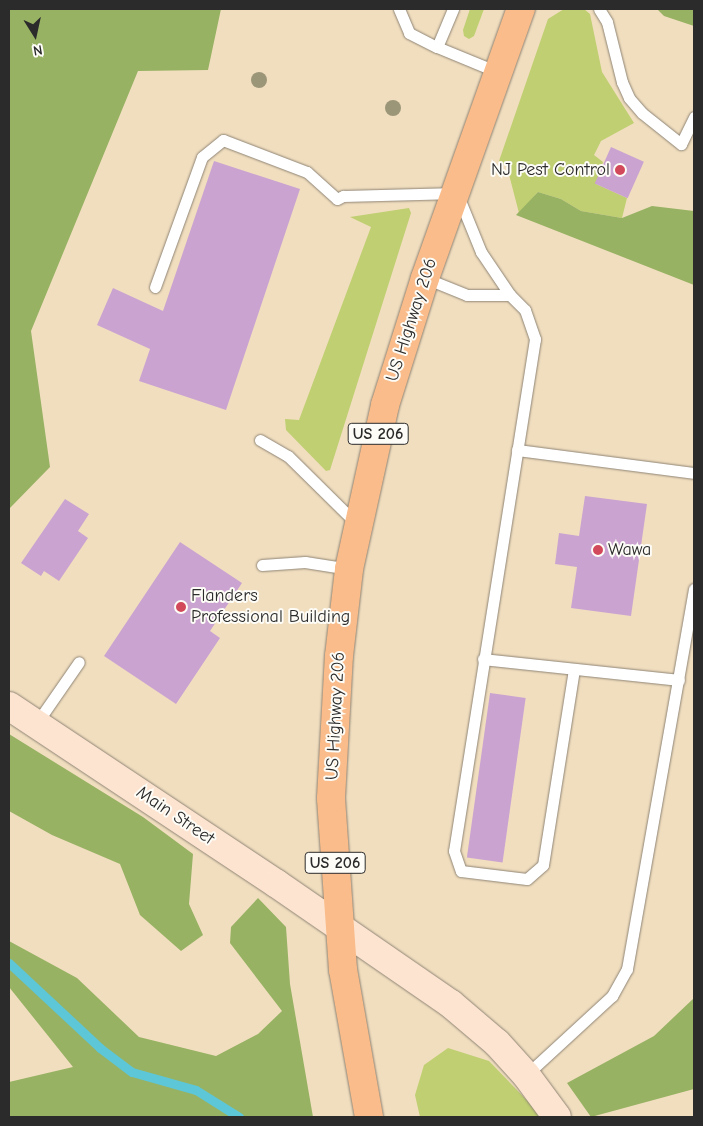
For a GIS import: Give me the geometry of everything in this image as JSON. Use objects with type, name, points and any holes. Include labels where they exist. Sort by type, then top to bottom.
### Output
[{"type":"highway","name":"US Highway 206","points":[[369,1117],[349,1011],[339,928],[332,798],[339,656],[349,569],[357,524],[385,405],[425,278],[457,193],[521,9]]},
{"type":"main road","name":"Main Street","points":[[9,706],[339,928],[464,1015],[526,1075],[557,1117]]},
{"type":"lane","points":[[399,9],[409,33],[437,47],[498,72]]},
{"type":"lane","points":[[437,47],[453,9]]},
{"type":"lane","points":[[600,9],[607,22],[622,82],[629,98],[642,114],[681,144],[694,117]]},
{"type":"lane","points":[[155,286],[202,157],[223,140],[307,172],[336,199],[343,196],[457,193],[481,252],[510,295],[525,310],[535,339],[482,660],[454,851],[462,871],[514,879],[527,879],[542,865],[574,669]]},
{"type":"lane","points":[[425,278],[467,294],[510,295]]},
{"type":"lane","points":[[260,440],[288,456],[357,524]]},
{"type":"lane","points":[[517,450],[694,473]]},
{"type":"lane","points":[[262,565],[304,562],[349,569]]},
{"type":"lane","points":[[526,1075],[612,996],[628,969],[694,589]]},
{"type":"lane","points":[[482,660],[679,680]]},
{"type":"lane","points":[[36,724],[79,662]]},
{"type":"green space","points":[[9,9],[221,9],[208,70],[138,71],[31,331],[50,467],[9,509]]},
{"type":"green space","points":[[470,9],[484,9],[474,36],[469,39],[464,36],[463,30]]},
{"type":"green space","points":[[564,9],[584,9],[590,14],[602,72],[634,123],[601,141],[594,155],[603,162],[596,184],[627,198],[622,218],[581,211],[561,199],[538,192],[519,213],[507,167],[499,161],[548,19]]},
{"type":"green space","points":[[657,9],[694,9],[694,26],[664,16]]},
{"type":"green space","points":[[538,192],[561,199],[581,211],[622,218],[652,206],[694,211],[694,285],[516,215]]},
{"type":"green space","points":[[409,208],[411,213],[330,470],[326,471],[286,430],[285,419],[299,420],[371,227],[350,217]]},
{"type":"green space","points":[[9,734],[143,817],[193,854],[189,904],[203,935],[181,951],[140,915],[120,864],[52,835],[9,811]]},
{"type":"green space","points":[[258,898],[286,927],[290,984],[313,1117],[9,1117],[9,1082],[73,1067],[9,987],[9,941],[77,978],[139,1037],[216,1056],[258,1034],[282,1011],[230,943],[231,927]]},
{"type":"green space","points":[[694,998],[694,1089],[591,1117],[567,1083],[654,1036]]},
{"type":"green space","points":[[448,1048],[489,1061],[543,1117],[420,1117],[415,1095],[424,1065]]},
{"type":"building","name":"NJ Pest Control","points":[[611,147],[644,162],[628,198],[595,184]]},
{"type":"building","points":[[214,161],[300,189],[226,410],[139,381],[150,349],[97,325],[113,288],[163,311]]},
{"type":"building","name":"Wawa","points":[[585,496],[647,504],[631,616],[571,608],[577,567],[555,564],[559,533],[579,536]]},
{"type":"building","points":[[65,499],[89,514],[78,531],[88,538],[59,581],[44,571],[41,576],[21,563]]},
{"type":"building","name":"Flanders Professional Building","points":[[180,542],[242,583],[210,631],[220,638],[176,704],[104,656]]},
{"type":"building","points":[[490,693],[526,698],[503,862],[467,857]]},
{"type":"waterway","points":[[9,963],[100,1048],[132,1072],[196,1090],[239,1117]]},
{"type":"place","name":"NJ Pest Control","points":[[620,170]]},
{"type":"place","name":"Wawa","points":[[598,550]]},
{"type":"place","name":"Flanders Professional Building","points":[[181,607]]}]
